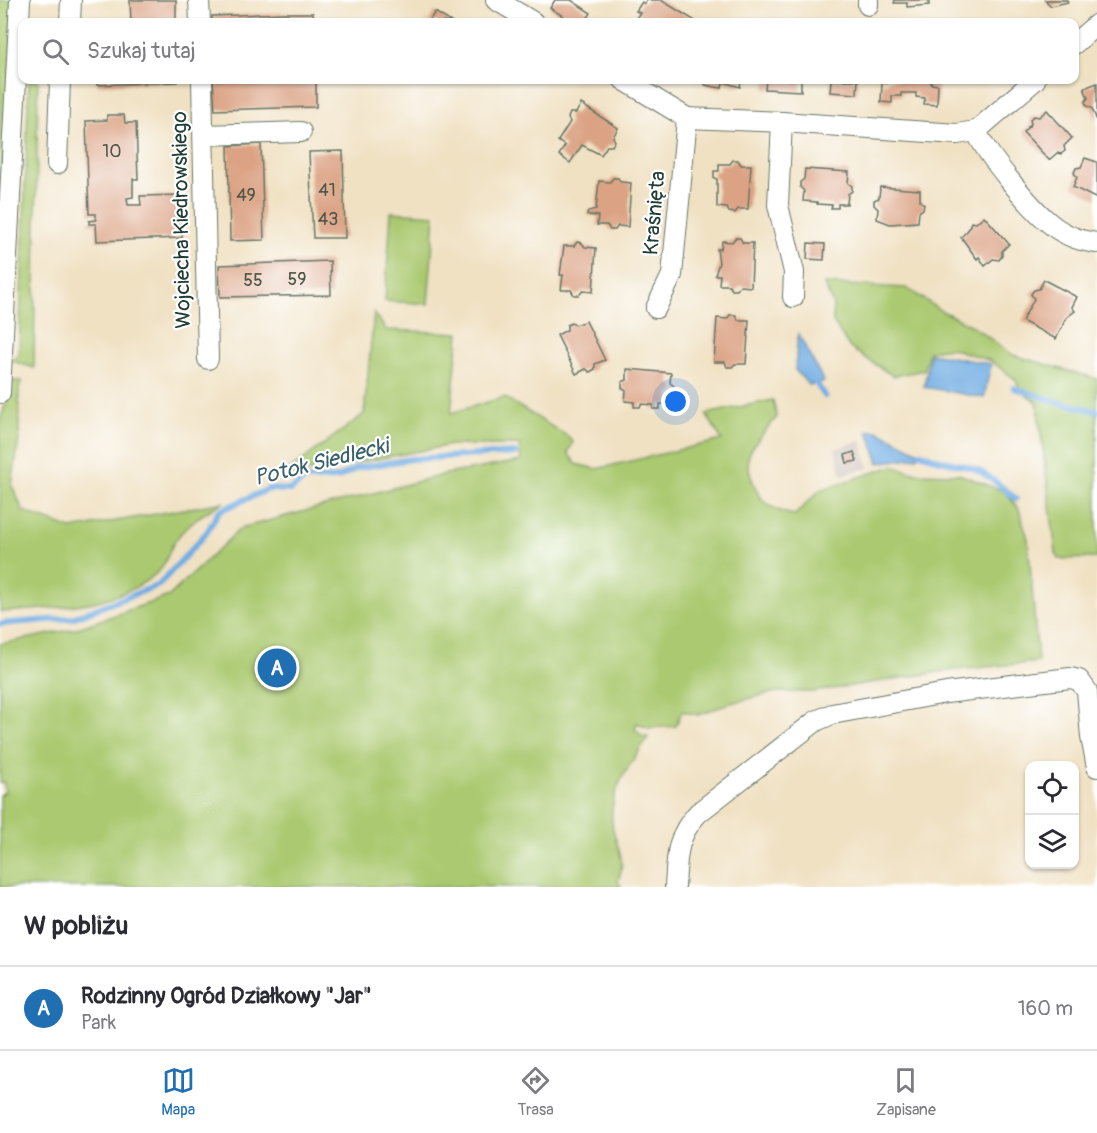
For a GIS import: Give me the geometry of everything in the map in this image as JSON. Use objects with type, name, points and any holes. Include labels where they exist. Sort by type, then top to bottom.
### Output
[{"type":"street","points":[[19,18],[20,0]]},
{"type":"street","points":[[70,18],[71,0]]},
{"type":"street","points":[[199,0],[200,18]]},
{"type":"street","points":[[496,0],[525,18]]},
{"type":"street","points":[[1079,40],[1097,24]]},
{"type":"street","points":[[0,393],[18,39]]},
{"type":"street","points":[[57,164],[60,84]]},
{"type":"street","name":"Wojciecha Kiedrowskiego","points":[[202,84],[208,359]]},
{"type":"street","points":[[631,84],[687,118],[957,134],[976,131],[1030,84]]},
{"type":"street","name":"Kraśnięta","points":[[656,308],[672,275],[687,118]]},
{"type":"street","points":[[782,122],[778,205],[794,272],[793,297]]},
{"type":"street","points":[[976,131],[984,148],[1046,220],[1064,233],[1083,241],[1097,243]]},
{"type":"street","points":[[204,135],[301,132]]},
{"type":"street","points":[[675,887],[678,852],[683,830],[698,813],[816,721],[832,714],[946,693],[1070,678],[1079,680],[1087,691],[1091,737],[1097,767]]},
{"type":"shaded area","points":[[861,441],[869,468],[842,475],[835,449]]},
{"type":"green space","points":[[0,0],[13,0],[0,255]]},
{"type":"green space","points":[[29,84],[38,84],[34,368],[12,361],[19,354]]},
{"type":"green space","points":[[391,212],[435,215],[428,304],[385,301]]},
{"type":"green space","points":[[824,284],[907,288],[940,310],[972,326],[1013,355],[1097,379],[1097,558],[1059,559],[1056,553],[1037,402],[1022,392],[1015,379],[991,361],[951,348],[929,351],[924,370],[893,376],[850,348],[833,322],[833,304]]},
{"type":"green space","points":[[374,313],[386,330],[459,333],[451,413],[504,397],[569,437],[573,442],[568,453],[576,464],[596,469],[722,440],[706,414],[773,400],[777,417],[754,445],[748,460],[752,480],[758,493],[765,502],[779,511],[795,515],[820,490],[893,466],[916,473],[959,474],[1005,492],[1019,509],[1028,539],[1038,662],[946,671],[813,692],[776,692],[731,703],[698,715],[682,711],[676,726],[648,728],[637,723],[635,729],[642,736],[648,737],[622,777],[612,810],[613,830],[622,865],[618,881],[621,887],[0,887],[0,795],[5,792],[4,782],[0,783],[0,644],[75,629],[169,596],[241,528],[446,474],[521,461],[519,445],[451,445],[280,477],[364,414]]},
{"type":"green space","points":[[22,381],[19,387],[19,439],[12,485],[23,511],[71,529],[224,502],[201,515],[182,532],[159,571],[143,583],[105,599],[84,604],[0,612],[0,420],[7,400],[9,384]]},
{"type":"water","points":[[798,333],[824,382],[809,385],[795,370]]},
{"type":"water","points":[[930,353],[991,364],[984,398],[924,387]]},
{"type":"water","points":[[868,431],[878,431],[921,453],[917,457],[879,463]]},
{"type":"building","points":[[130,0],[176,0],[176,18],[131,18]]},
{"type":"building","points":[[555,0],[571,0],[591,13],[588,18],[566,18],[550,8]]},
{"type":"building","points":[[647,0],[661,0],[690,18],[636,18],[640,13],[636,11],[642,2],[645,4]]},
{"type":"building","points":[[895,0],[929,0],[929,5],[907,7],[907,3],[894,3]]},
{"type":"building","points":[[1045,0],[1067,0],[1068,2],[1051,6]]},
{"type":"building","points":[[435,12],[445,18],[431,18]]},
{"type":"building","points":[[313,13],[314,18],[212,18],[212,16]]},
{"type":"building","points":[[1097,83],[1097,121],[1092,108],[1085,102],[1088,98],[1084,88]]},
{"type":"building","points":[[213,84],[316,84],[316,107],[215,110]]},
{"type":"building","points":[[705,84],[723,84],[722,88]]},
{"type":"building","points":[[766,84],[801,84],[801,91],[765,89]]},
{"type":"building","points":[[831,84],[858,84],[857,94],[830,92]]},
{"type":"building","points":[[882,84],[938,85],[937,105],[924,104],[925,98],[916,97],[916,93],[901,93],[901,96],[892,96],[892,103],[881,102]]},
{"type":"building","points":[[581,104],[618,128],[613,137],[615,141],[612,146],[607,146],[601,155],[582,145],[570,163],[559,155],[565,146],[558,141],[570,122],[568,118],[570,113],[576,113]]},
{"type":"building","points":[[1047,110],[1072,138],[1064,146],[1065,151],[1061,154],[1057,153],[1049,160],[1023,132],[1031,124],[1030,119],[1034,116],[1039,117]]},
{"type":"building","points":[[107,115],[124,115],[125,123],[136,123],[138,179],[133,179],[133,197],[127,198],[128,205],[141,205],[140,196],[181,195],[182,238],[97,241],[96,224],[89,224],[89,221],[96,220],[96,214],[89,214],[86,121],[107,120]]},
{"type":"building","points":[[261,144],[264,240],[230,241],[228,146]]},
{"type":"building","points":[[343,151],[345,238],[313,238],[309,152]]},
{"type":"building","points":[[1085,158],[1097,162],[1097,199],[1073,187],[1077,177],[1074,173],[1076,168],[1081,167]]},
{"type":"building","points":[[733,160],[738,160],[741,165],[751,165],[748,209],[738,209],[735,213],[729,212],[727,208],[717,207],[717,179],[714,178],[714,171],[719,171],[719,164],[730,164]]},
{"type":"building","points":[[805,169],[849,172],[848,183],[852,186],[852,191],[848,194],[847,204],[838,204],[838,208],[831,208],[832,205],[803,201],[804,191],[800,187],[800,182],[804,179]]},
{"type":"building","points":[[613,178],[631,183],[628,227],[618,226],[615,230],[610,230],[607,225],[597,225],[598,216],[587,215],[588,211],[596,209],[599,181],[610,182]]},
{"type":"building","points":[[880,187],[920,190],[920,201],[924,204],[923,209],[919,212],[918,222],[890,224],[877,219],[878,209],[874,205],[874,200],[879,198]]},
{"type":"building","points":[[984,216],[1009,244],[1002,251],[999,260],[993,259],[985,266],[961,237],[968,230],[971,222],[976,223]]},
{"type":"building","points":[[735,238],[740,238],[743,243],[753,243],[751,287],[740,286],[737,290],[732,290],[729,285],[719,285],[720,275],[715,275],[719,263],[717,249],[721,249],[722,241],[732,242]]},
{"type":"building","points":[[577,242],[582,243],[585,247],[596,248],[593,292],[583,291],[579,295],[574,295],[571,290],[561,290],[563,275],[560,275],[564,246],[574,246]]},
{"type":"building","points":[[808,243],[825,244],[824,260],[807,259]]},
{"type":"building","points":[[330,261],[331,295],[220,297],[219,265]]},
{"type":"building","points":[[1044,280],[1077,297],[1072,307],[1075,311],[1067,317],[1056,339],[1022,321],[1034,299],[1031,294],[1034,290],[1039,289]]},
{"type":"building","points":[[730,315],[736,315],[738,320],[749,320],[746,364],[727,367],[725,362],[714,362],[717,318],[727,319]]},
{"type":"building","points":[[586,321],[605,360],[595,364],[595,369],[590,372],[586,369],[576,374],[557,335],[567,330],[567,325],[571,323],[576,325]]},
{"type":"building","points":[[627,369],[671,373],[670,383],[674,386],[674,392],[670,394],[669,405],[660,404],[660,409],[653,409],[653,405],[641,404],[640,407],[634,407],[634,402],[625,401],[626,391],[622,388],[622,382],[627,380]]},
{"type":"building","points":[[854,452],[857,461],[847,463],[845,455]]},
{"type":"waterway","name":"Potok Siedlecki","points":[[816,383],[825,396]]},
{"type":"waterway","name":"Potok Siedlecki","points":[[1014,388],[1061,403],[1097,411]]},
{"type":"waterway","name":"Potok Siedlecki","points":[[0,624],[72,618],[159,585],[207,532],[219,511],[269,489],[291,490],[305,479],[337,478],[357,468],[411,459],[515,453]]},
{"type":"waterway","points":[[921,453],[976,470],[991,478],[1016,499]]},
{"type":"place","name":"Rodzinny Ogród Działkowy \"Jar\"","points":[[277,668]]}]
